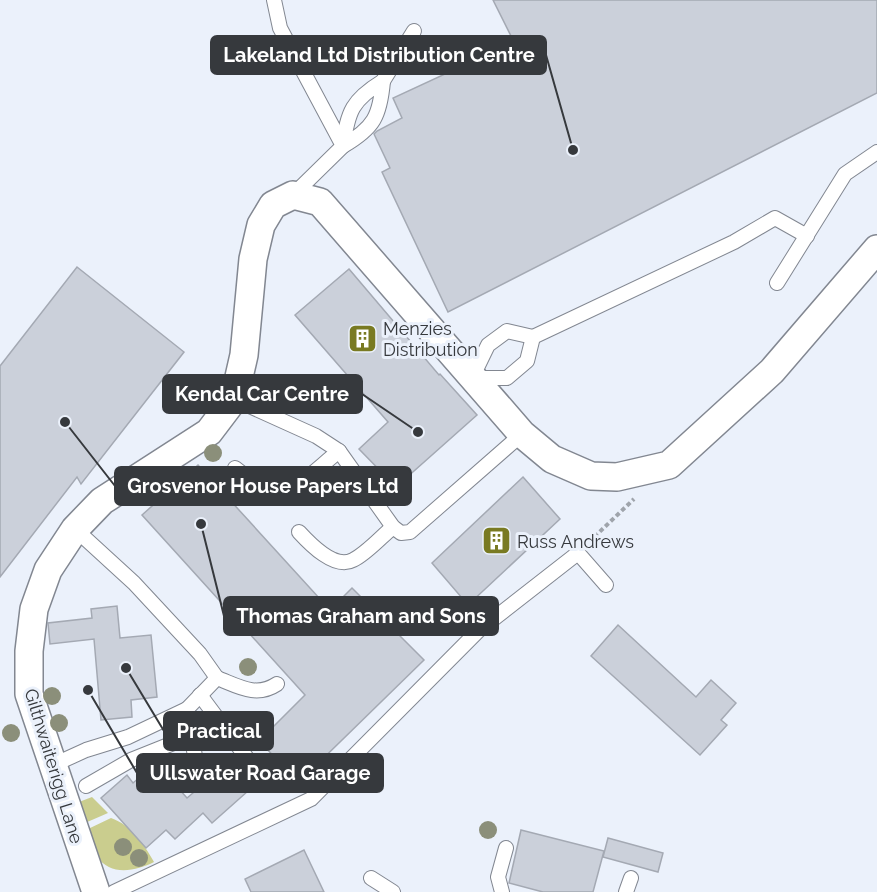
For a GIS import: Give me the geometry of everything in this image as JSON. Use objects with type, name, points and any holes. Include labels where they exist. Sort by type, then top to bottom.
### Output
[{"type":"street","points":[[293,195],[320,202],[522,434],[552,459],[591,476],[617,477],[669,465],[772,371],[877,249]]},
{"type":"street","name":"Gilthwaiterigg Lane","points":[[96,892],[29,694],[29,651],[34,609],[48,570],[75,529],[102,501],[209,432],[234,399],[244,355],[253,259],[261,225],[273,205],[293,195]]},
{"type":"lane","points":[[267,0],[343,146]]},
{"type":"lane","points":[[274,0],[280,28]]},
{"type":"lane","points":[[293,195],[343,146],[362,135],[380,108],[383,81],[414,31]]},
{"type":"lane","points":[[343,146],[347,117],[364,92],[383,81]]},
{"type":"lane","points":[[777,283],[845,174],[877,152]]},
{"type":"lane","points":[[533,337],[527,361],[507,378],[472,378],[488,345],[507,331],[533,337],[735,242],[775,218],[807,236]]},
{"type":"lane","points":[[234,399],[316,436],[339,451],[393,527],[401,533],[410,532],[522,434]]},
{"type":"lane","points":[[235,468],[253,483],[271,490],[292,488],[339,451]]},
{"type":"lane","points":[[299,532],[314,549],[340,563],[352,561],[393,527]]},
{"type":"lane","points":[[75,529],[134,583],[200,654],[217,678],[251,690],[267,691],[277,684]]},
{"type":"lane","points":[[114,892],[311,799],[478,631],[578,553],[606,585]]},
{"type":"lane","points":[[53,765],[86,750],[128,737],[187,709],[217,678]]},
{"type":"lane","points":[[200,695],[267,784]]},
{"type":"lane","points":[[187,709],[198,774]]},
{"type":"lane","points":[[86,786],[131,760],[191,736]]},
{"type":"lane","points":[[502,892],[498,877],[506,848]]},
{"type":"lane","points":[[371,878],[393,892]]},
{"type":"lane","points":[[626,892],[631,878]]},
{"type":"path","points":[[578,553],[636,497]]},
{"type":"green space","points":[[92,797],[108,813],[85,823],[79,802]]},
{"type":"green space","points":[[111,818],[131,830],[154,862],[131,870],[116,870],[102,863],[94,850],[88,829]]},
{"type":"building","points":[[493,0],[877,0],[877,93],[448,312],[382,172],[390,168],[374,134],[402,118],[393,98],[514,42]]},
{"type":"building","points":[[77,267],[184,352],[81,484],[77,477],[0,577],[0,366]]},
{"type":"building","points":[[349,269],[439,375],[477,415],[396,487],[359,449],[388,422],[295,315]]},
{"type":"building","points":[[198,465],[330,610],[352,588],[424,660],[299,782],[259,741],[305,695],[142,515]]},
{"type":"building","name":"Russ Andrews","points":[[523,477],[560,519],[468,605],[432,563]]},
{"type":"building","points":[[117,606],[120,638],[151,635],[157,697],[131,700],[132,717],[101,720],[94,639],[50,644],[48,623],[92,618],[91,609]]},
{"type":"building","points":[[618,625],[696,697],[711,680],[736,703],[721,720],[727,725],[700,755],[591,656]]},
{"type":"building","points":[[156,763],[187,798],[226,765],[248,791],[212,823],[203,813],[175,839],[166,830],[146,848],[101,798],[127,775],[133,783]]},
{"type":"building","points":[[521,830],[604,851],[593,892],[543,892],[509,883]]},
{"type":"building","points":[[608,838],[663,853],[658,872],[603,857]]},
{"type":"building","points":[[304,850],[324,892],[251,892],[245,879]]},
{"type":"place","name":"Lakeland Ltd Distribution Centre","points":[[573,150]]},
{"type":"place","name":"Menzies Distribution","points":[[362,338]]},
{"type":"place","name":"Grosvenor House Papers Ltd","points":[[65,422]]},
{"type":"place","name":"Kendal Car Centre","points":[[418,432]]},
{"type":"place","name":"Thomas Graham and Sons","points":[[201,524]]},
{"type":"place","name":"Russ Andrews","points":[[496,541]]},
{"type":"place","name":"Practical","points":[[126,668]]},
{"type":"place","name":"Ullswater Road Garage","points":[[88,690]]}]
